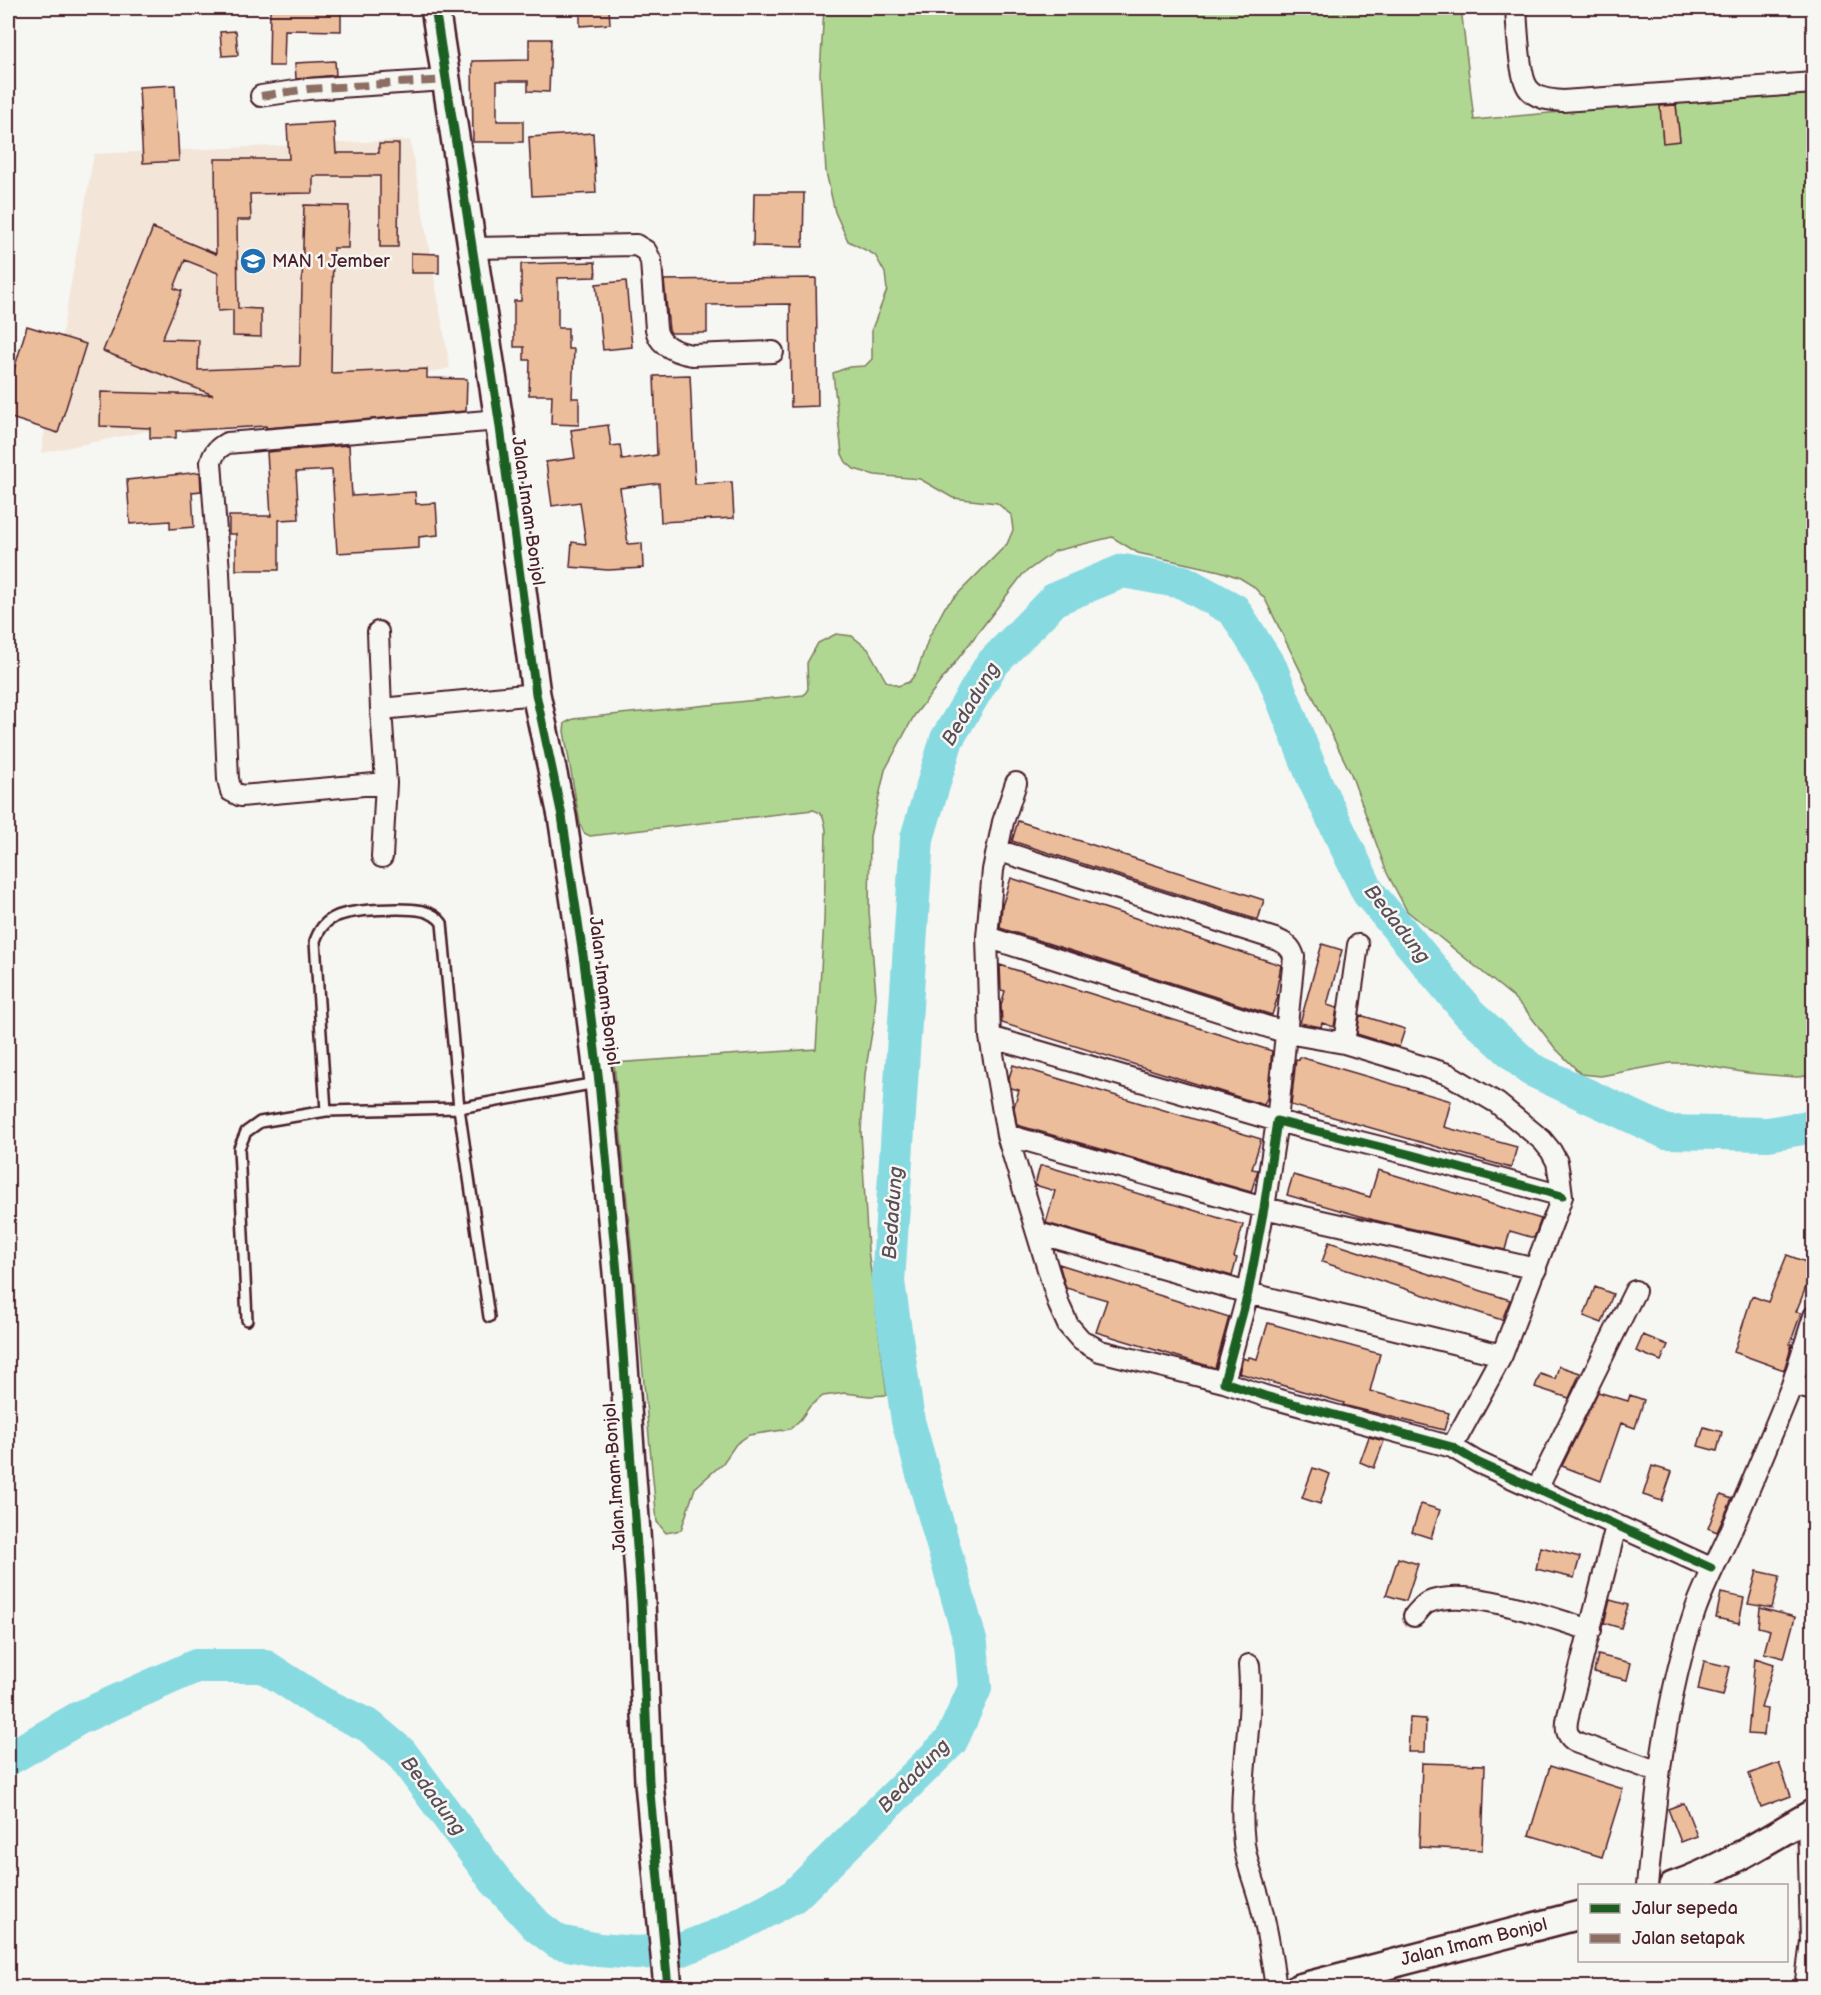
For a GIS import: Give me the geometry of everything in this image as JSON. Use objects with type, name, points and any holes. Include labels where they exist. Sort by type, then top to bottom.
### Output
[{"type":"street","name":"Jalan Imam Bonjol","points":[[435,8],[499,420],[536,694],[562,816],[599,1082],[619,1295],[641,1602],[649,1782],[668,1983]]},
{"type":"street","points":[[1516,8],[1522,71],[1527,87],[1536,96],[1550,100],[1563,101],[1814,83]]},
{"type":"street","points":[[261,96],[308,89],[446,80]]},
{"type":"street","points":[[472,248],[636,245],[646,251],[651,261],[656,328],[658,338],[667,347],[679,353],[692,355],[773,352]]},
{"type":"street","points":[[386,783],[241,796],[231,791],[228,779],[219,572],[211,462],[213,454],[227,442],[499,420]]},
{"type":"street","points":[[378,632],[386,783],[382,857]]},
{"type":"street","points":[[381,709],[536,694]]},
{"type":"street","points":[[1016,783],[1003,822],[993,870],[987,937],[990,1037],[1007,1135],[1059,1305],[1068,1325],[1081,1340],[1100,1351],[1224,1382],[1265,1396],[1452,1447],[1477,1462],[1711,1568]]},
{"type":"street","points":[[997,850],[1286,943],[1292,950],[1294,957],[1287,1033],[1264,1208],[1248,1293],[1224,1382]]},
{"type":"street","points":[[987,937],[1287,1033],[1344,1043],[1448,1074],[1497,1103],[1542,1140],[1557,1162],[1562,1196],[1502,1355],[1452,1447]]},
{"type":"street","points":[[1344,1043],[1358,945]]},
{"type":"street","points":[[990,1037],[1277,1122],[1424,1158],[1562,1196]]},
{"type":"street","points":[[1007,1135],[1264,1208],[1536,1269]]},
{"type":"street","points":[[1038,1233],[1248,1293],[1502,1355]]},
{"type":"street","points":[[1537,1489],[1635,1291]]},
{"type":"street","points":[[1647,1884],[1659,1772],[1677,1677],[1694,1613],[1711,1568],[1732,1527],[1792,1385],[1814,1316]]},
{"type":"street","points":[[1792,1385],[1814,1390]]},
{"type":"street","points":[[1616,1526],[1566,1725],[1571,1740],[1659,1772]]},
{"type":"street","points":[[1414,1616],[1425,1604],[1440,1599],[1461,1597],[1498,1603],[1591,1630]]},
{"type":"street","points":[[1249,1665],[1251,1695],[1243,1801],[1244,1843],[1248,1866],[1266,1924],[1276,1988]]},
{"type":"street","points":[[1679,1884],[1693,1879],[1811,1815],[1811,1956],[1805,1988]]},
{"type":"street","name":"Jalan Imam Bonjol","points":[[1299,1988],[1578,1916]]},
{"type":"lane","points":[[326,1111],[315,940],[319,930],[336,916],[346,913],[405,909],[424,911],[437,916],[442,923],[459,1108],[489,1317]]},
{"type":"lane","points":[[247,1320],[239,1148],[246,1132],[260,1122],[326,1111],[459,1108],[599,1082]]},
{"type":"shaded area","name":"MAN 1 Jember","points":[[410,140],[450,368],[41,453],[94,154]]},
{"type":"green space","points":[[824,8],[1461,8],[1474,120],[1660,103],[1663,142],[1680,141],[1676,102],[1813,91],[1813,1075],[1797,1077],[1748,1073],[1690,1063],[1670,1063],[1601,1076],[1581,1074],[1555,1048],[1512,996],[1407,911],[1387,873],[1351,774],[1265,599],[1253,586],[1240,578],[1220,571],[1138,553],[1112,537],[1055,551],[1023,574],[914,716],[885,770],[870,836],[869,911],[876,995],[865,1074],[861,1132],[868,1250],[887,1395],[869,1396],[845,1393],[823,1396],[810,1406],[790,1429],[749,1435],[736,1444],[723,1463],[695,1488],[681,1530],[666,1533],[657,1522],[614,1063],[816,1049],[824,921],[826,830],[821,815],[813,810],[590,836],[584,833],[580,824],[564,731],[565,723],[573,719],[804,695],[808,689],[807,663],[818,643],[836,634],[852,636],[868,649],[886,681],[898,686],[909,682],[917,672],[929,637],[945,607],[1007,544],[1013,530],[1011,515],[997,503],[953,498],[920,479],[875,475],[854,469],[846,462],[842,454],[833,373],[849,367],[865,366],[872,359],[872,329],[887,290],[885,273],[875,255],[848,241],[835,212],[826,172],[820,74]]},
{"type":"building","points":[[270,8],[341,10],[341,31],[285,30],[284,66],[269,66]]},
{"type":"building","points":[[580,8],[609,8],[610,24],[580,26]]},
{"type":"building","points":[[236,31],[238,55],[222,56],[220,32]]},
{"type":"building","points":[[529,39],[551,39],[549,92],[528,91],[528,81],[497,81],[497,121],[523,121],[523,142],[473,142],[472,61],[529,60]]},
{"type":"building","points":[[335,61],[336,75],[296,79],[295,63]]},
{"type":"building","points":[[175,85],[179,161],[143,163],[139,87]]},
{"type":"building","points":[[1676,105],[1680,141],[1663,143],[1660,106]]},
{"type":"building","points":[[334,122],[336,153],[379,153],[379,144],[399,144],[398,247],[380,247],[380,176],[313,176],[313,193],[250,194],[251,220],[237,220],[238,308],[261,309],[261,337],[233,336],[233,310],[218,311],[218,273],[185,260],[174,288],[182,291],[162,339],[199,340],[198,370],[300,366],[304,205],[349,206],[348,248],[333,248],[331,373],[427,369],[427,378],[467,379],[466,411],[266,428],[266,426],[176,431],[176,438],[150,438],[150,428],[100,426],[101,392],[213,395],[103,351],[153,228],[216,254],[215,159],[289,159],[287,125]]},
{"type":"building","points":[[593,133],[596,193],[532,196],[529,137]]},
{"type":"building","points":[[754,193],[804,193],[803,247],[753,246]]},
{"type":"building","points":[[411,253],[439,254],[439,273],[411,273]]},
{"type":"building","points":[[595,262],[596,277],[558,278],[558,328],[568,328],[568,349],[574,349],[572,398],[579,398],[579,425],[551,424],[552,395],[529,395],[530,360],[524,360],[524,347],[514,347],[514,301],[521,301],[521,264]]},
{"type":"building","points":[[816,278],[818,406],[791,407],[790,304],[707,305],[707,333],[671,333],[669,330],[664,280]]},
{"type":"building","points":[[626,281],[632,347],[603,350],[596,284]]},
{"type":"building","points":[[27,326],[86,344],[58,433],[8,417],[8,390]]},
{"type":"building","points":[[690,375],[695,484],[732,482],[734,518],[661,522],[659,483],[620,488],[628,544],[642,543],[643,568],[608,570],[570,567],[572,542],[586,544],[580,502],[552,506],[546,462],[575,458],[571,430],[608,425],[611,446],[620,445],[622,460],[657,455],[654,376]]},
{"type":"building","points":[[349,445],[352,496],[415,492],[416,504],[436,503],[438,535],[419,537],[419,548],[337,553],[332,470],[296,472],[299,519],[279,520],[279,570],[236,570],[236,534],[229,534],[229,516],[271,516],[267,452]]},
{"type":"building","points":[[200,472],[201,491],[192,492],[194,527],[170,529],[170,521],[130,524],[127,480]]},
{"type":"building","points":[[1018,821],[1264,900],[1258,920],[1012,841]]},
{"type":"building","points":[[1011,878],[1281,965],[1276,993],[1278,996],[1272,1015],[1000,928],[1002,906]]},
{"type":"building","points":[[1322,944],[1342,950],[1327,1005],[1337,1008],[1334,1027],[1322,1023],[1321,1027],[1300,1023]]},
{"type":"building","points":[[1000,965],[1272,1051],[1267,1098],[1264,1105],[1002,1023],[1001,1005],[1005,991],[1001,990]]},
{"type":"building","points":[[1360,1015],[1405,1029],[1399,1047],[1357,1034]]},
{"type":"building","points":[[1300,1057],[1451,1101],[1444,1127],[1517,1147],[1511,1168],[1291,1105],[1296,1059],[1299,1060]]},
{"type":"building","points":[[1013,1065],[1261,1139],[1252,1169],[1258,1170],[1251,1192],[1017,1125],[1014,1107],[1019,1090],[1011,1088],[1009,1078]]},
{"type":"building","points":[[1040,1166],[1243,1225],[1234,1257],[1237,1258],[1232,1276],[1046,1223],[1055,1191],[1035,1185]]},
{"type":"building","points":[[1378,1170],[1541,1219],[1534,1238],[1510,1231],[1505,1250],[1374,1220],[1287,1195],[1293,1175],[1370,1197]]},
{"type":"building","points":[[1329,1242],[1510,1300],[1502,1320],[1322,1262]]},
{"type":"building","points":[[1787,1255],[1814,1265],[1814,1284],[1808,1282],[1796,1312],[1801,1313],[1784,1370],[1734,1352],[1752,1296],[1768,1302]]},
{"type":"building","points":[[1059,1264],[1229,1317],[1215,1368],[1096,1332],[1107,1300],[1066,1288]]},
{"type":"building","points":[[1595,1287],[1613,1294],[1602,1323],[1584,1316]]},
{"type":"building","points":[[1268,1323],[1380,1354],[1370,1391],[1449,1413],[1444,1430],[1343,1405],[1344,1403],[1239,1373],[1243,1358],[1257,1359]]},
{"type":"building","points":[[1643,1335],[1668,1345],[1661,1361],[1636,1351]]},
{"type":"building","points":[[1559,1366],[1580,1373],[1569,1398],[1535,1387],[1540,1374],[1555,1379]]},
{"type":"building","points":[[1598,1392],[1628,1401],[1630,1395],[1644,1400],[1635,1428],[1621,1423],[1601,1481],[1562,1466]]},
{"type":"building","points":[[1704,1427],[1722,1432],[1717,1451],[1698,1446]]},
{"type":"building","points":[[1369,1437],[1384,1441],[1374,1468],[1360,1462]]},
{"type":"building","points":[[1652,1466],[1672,1472],[1662,1501],[1643,1495]]},
{"type":"building","points":[[1313,1468],[1330,1474],[1320,1504],[1302,1498]]},
{"type":"building","points":[[1721,1495],[1732,1499],[1717,1532],[1708,1528]]},
{"type":"building","points":[[1421,1504],[1440,1510],[1431,1538],[1412,1532]]},
{"type":"building","points":[[1541,1547],[1580,1557],[1574,1578],[1536,1569]]},
{"type":"building","points":[[1398,1558],[1418,1564],[1406,1601],[1386,1595]]},
{"type":"building","points":[[1757,1571],[1780,1576],[1772,1608],[1748,1604]]},
{"type":"building","points":[[1721,1593],[1744,1598],[1739,1623],[1716,1618]]},
{"type":"building","points":[[1610,1600],[1628,1605],[1621,1628],[1604,1623]]},
{"type":"building","points":[[1760,1608],[1795,1617],[1784,1658],[1764,1653],[1770,1630],[1758,1627]]},
{"type":"building","points":[[1598,1655],[1631,1663],[1627,1680],[1594,1672]]},
{"type":"building","points":[[1755,1658],[1774,1664],[1761,1708],[1767,1709],[1764,1735],[1748,1734]]},
{"type":"building","points":[[1704,1661],[1730,1667],[1723,1696],[1698,1690]]},
{"type":"building","points":[[1410,1718],[1426,1719],[1425,1752],[1408,1752]]},
{"type":"building","points":[[1422,1763],[1485,1765],[1482,1850],[1419,1847]]},
{"type":"building","points":[[1779,1763],[1791,1796],[1761,1807],[1749,1774]]},
{"type":"building","points":[[1550,1766],[1623,1789],[1602,1857],[1529,1835]]},
{"type":"building","points":[[1684,1803],[1697,1836],[1681,1842],[1668,1809]]},
{"type":"waterway","name":"Bedadung","points":[[8,1759],[79,1718],[196,1666],[264,1666],[321,1703],[369,1726],[401,1753],[495,1880],[537,1926],[558,1942],[599,1950],[636,1953],[680,1950],[724,1933],[794,1896],[951,1741],[975,1688],[971,1644],[908,1421],[888,1282],[917,838],[947,739],[991,665],[1055,599],[1123,571],[1183,582],[1234,610],[1271,669],[1314,779],[1368,892],[1469,1013],[1530,1069],[1666,1132],[1768,1134],[1814,1126]]},
{"type":"marked path","points":[[261,96],[308,89],[446,80]]},
{"type":"cycle path","points":[[435,8],[499,420],[536,694],[562,816],[599,1082],[618,1283],[641,1602],[649,1782],[668,1988]]},
{"type":"cycle path","points":[[1562,1196],[1277,1121],[1248,1293],[1224,1382],[1265,1396],[1452,1447],[1477,1462],[1711,1568]]},
{"type":"place","name":"MAN 1 Jember","points":[[253,261]]}]
